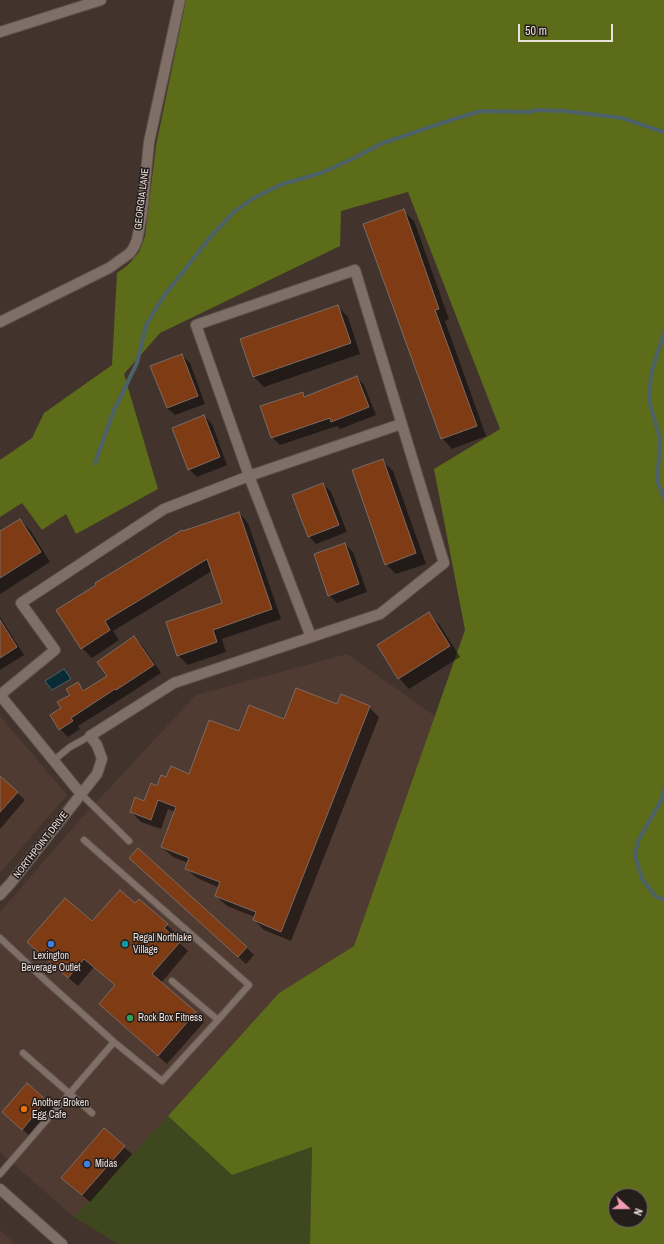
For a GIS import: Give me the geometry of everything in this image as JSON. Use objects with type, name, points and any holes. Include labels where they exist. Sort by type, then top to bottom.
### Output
[{"type":"street","points":[[0,32],[90,2],[101,0]]},
{"type":"street","name":"GEORGIA LANE","points":[[0,322],[109,268],[130,253],[134,247],[137,240],[142,214],[149,142],[180,0]]},
{"type":"street","points":[[90,736],[174,683],[380,614],[444,563],[355,270],[196,325],[250,476],[311,637]]},
{"type":"street","points":[[80,794],[0,695],[55,650],[21,603],[164,509],[250,476],[402,424]]},
{"type":"street","name":"NORTHPOINT DRIVE","points":[[1,892],[97,774],[102,759],[97,745],[90,736]]},
{"type":"street","points":[[0,1189],[62,1244]]},
{"type":"lane","points":[[53,760],[70,747],[90,736]]},
{"type":"lane","points":[[80,794],[129,841]]},
{"type":"lane","points":[[0,938],[114,1042],[162,1081],[249,985],[84,840]]},
{"type":"lane","points":[[172,981],[218,1020]]},
{"type":"lane","points":[[0,1174],[114,1042]]},
{"type":"lane","points":[[23,1053],[92,1113]]},
{"type":"shaded area","points":[[347,654],[435,716],[354,946],[279,993],[74,1217],[0,1152],[0,912],[78,822],[196,695]]},
{"type":"shaded area","points":[[0,716],[67,795],[0,873]]},
{"type":"shaded area","points":[[0,1230],[15,1244],[0,1244]]},
{"type":"green space","points":[[186,0],[664,0],[664,1244],[310,1244],[312,1147],[232,1175],[168,1116],[279,993],[354,946],[465,630],[434,469],[500,429],[408,192],[341,211],[340,246],[160,333],[124,374],[158,489],[76,534],[66,514],[42,530],[22,503],[0,517],[0,460],[32,438],[44,413],[112,365],[117,273],[128,265],[139,252],[145,236],[156,146]]},
{"type":"green space","points":[[168,1116],[232,1175],[312,1147],[310,1244],[118,1244],[74,1217]]},
{"type":"water","points":[[64,669],[71,679],[52,690],[45,681]]},
{"type":"building","points":[[404,209],[439,309],[435,310],[477,426],[441,439],[363,224]]},
{"type":"building","points":[[338,305],[351,343],[253,377],[240,339]]},
{"type":"building","points":[[182,354],[198,396],[167,408],[150,366]]},
{"type":"building","points":[[357,376],[369,407],[331,422],[330,418],[271,438],[260,406],[303,392],[304,397]]},
{"type":"building","points":[[204,415],[220,457],[188,470],[172,428]]},
{"type":"building","points":[[383,459],[416,553],[385,565],[352,470]]},
{"type":"building","points":[[323,483],[339,525],[308,537],[292,495]]},
{"type":"building","points":[[239,512],[272,609],[213,630],[217,642],[177,656],[166,622],[222,603],[207,559],[105,621],[110,630],[81,649],[56,610],[96,585],[95,583],[182,530],[183,531]]},
{"type":"building","points":[[20,519],[41,552],[0,578],[0,531]]},
{"type":"building","points":[[345,543],[359,584],[328,596],[314,554]]},
{"type":"building","points":[[429,612],[450,646],[398,679],[377,645]]},
{"type":"building","points":[[0,620],[17,647],[0,658]]},
{"type":"building","points":[[134,636],[154,665],[71,718],[73,721],[59,730],[50,715],[61,708],[57,702],[70,695],[66,689],[78,682],[83,691],[107,676],[97,662]]},
{"type":"building","points":[[296,688],[337,704],[341,694],[370,706],[281,932],[253,920],[256,912],[215,896],[220,882],[185,869],[189,858],[161,847],[176,807],[158,800],[151,820],[130,812],[135,797],[144,801],[151,783],[157,786],[161,775],[166,777],[171,766],[189,774],[209,720],[239,731],[249,705],[284,719]]},
{"type":"building","points":[[0,776],[18,792],[0,812]]},
{"type":"building","points":[[138,848],[247,947],[238,957],[129,858]]},
{"type":"building","points":[[120,890],[135,903],[139,899],[168,924],[164,928],[180,942],[152,974],[196,1012],[158,1056],[99,1004],[115,985],[84,959],[68,978],[27,942],[65,898],[92,921]]},
{"type":"building","points":[[27,1083],[46,1100],[22,1130],[2,1112]]},
{"type":"building","points":[[104,1128],[125,1146],[82,1195],[61,1178]]},
{"type":"waterway","points":[[95,463],[114,410],[137,363],[146,325],[163,297],[212,235],[234,212],[252,199],[280,185],[324,172],[383,143],[481,111],[564,111],[622,118],[664,132]]},
{"type":"waterway","points":[[664,332],[651,374],[650,389],[650,404],[660,439],[658,483],[664,499]]},
{"type":"waterway","points":[[664,789],[662,799],[638,841],[635,855],[642,879],[655,896],[664,900]]},
{"type":"place","name":"Lexington Beverage Outlet","points":[[51,944]]},
{"type":"place","name":"Regal Northlake Village","points":[[125,944]]},
{"type":"place","name":"Rock Box Fitness","points":[[130,1018]]},
{"type":"place","name":"Another Broken Egg Cafe","points":[[24,1109]]},
{"type":"place","name":"Midas","points":[[87,1164]]}]
